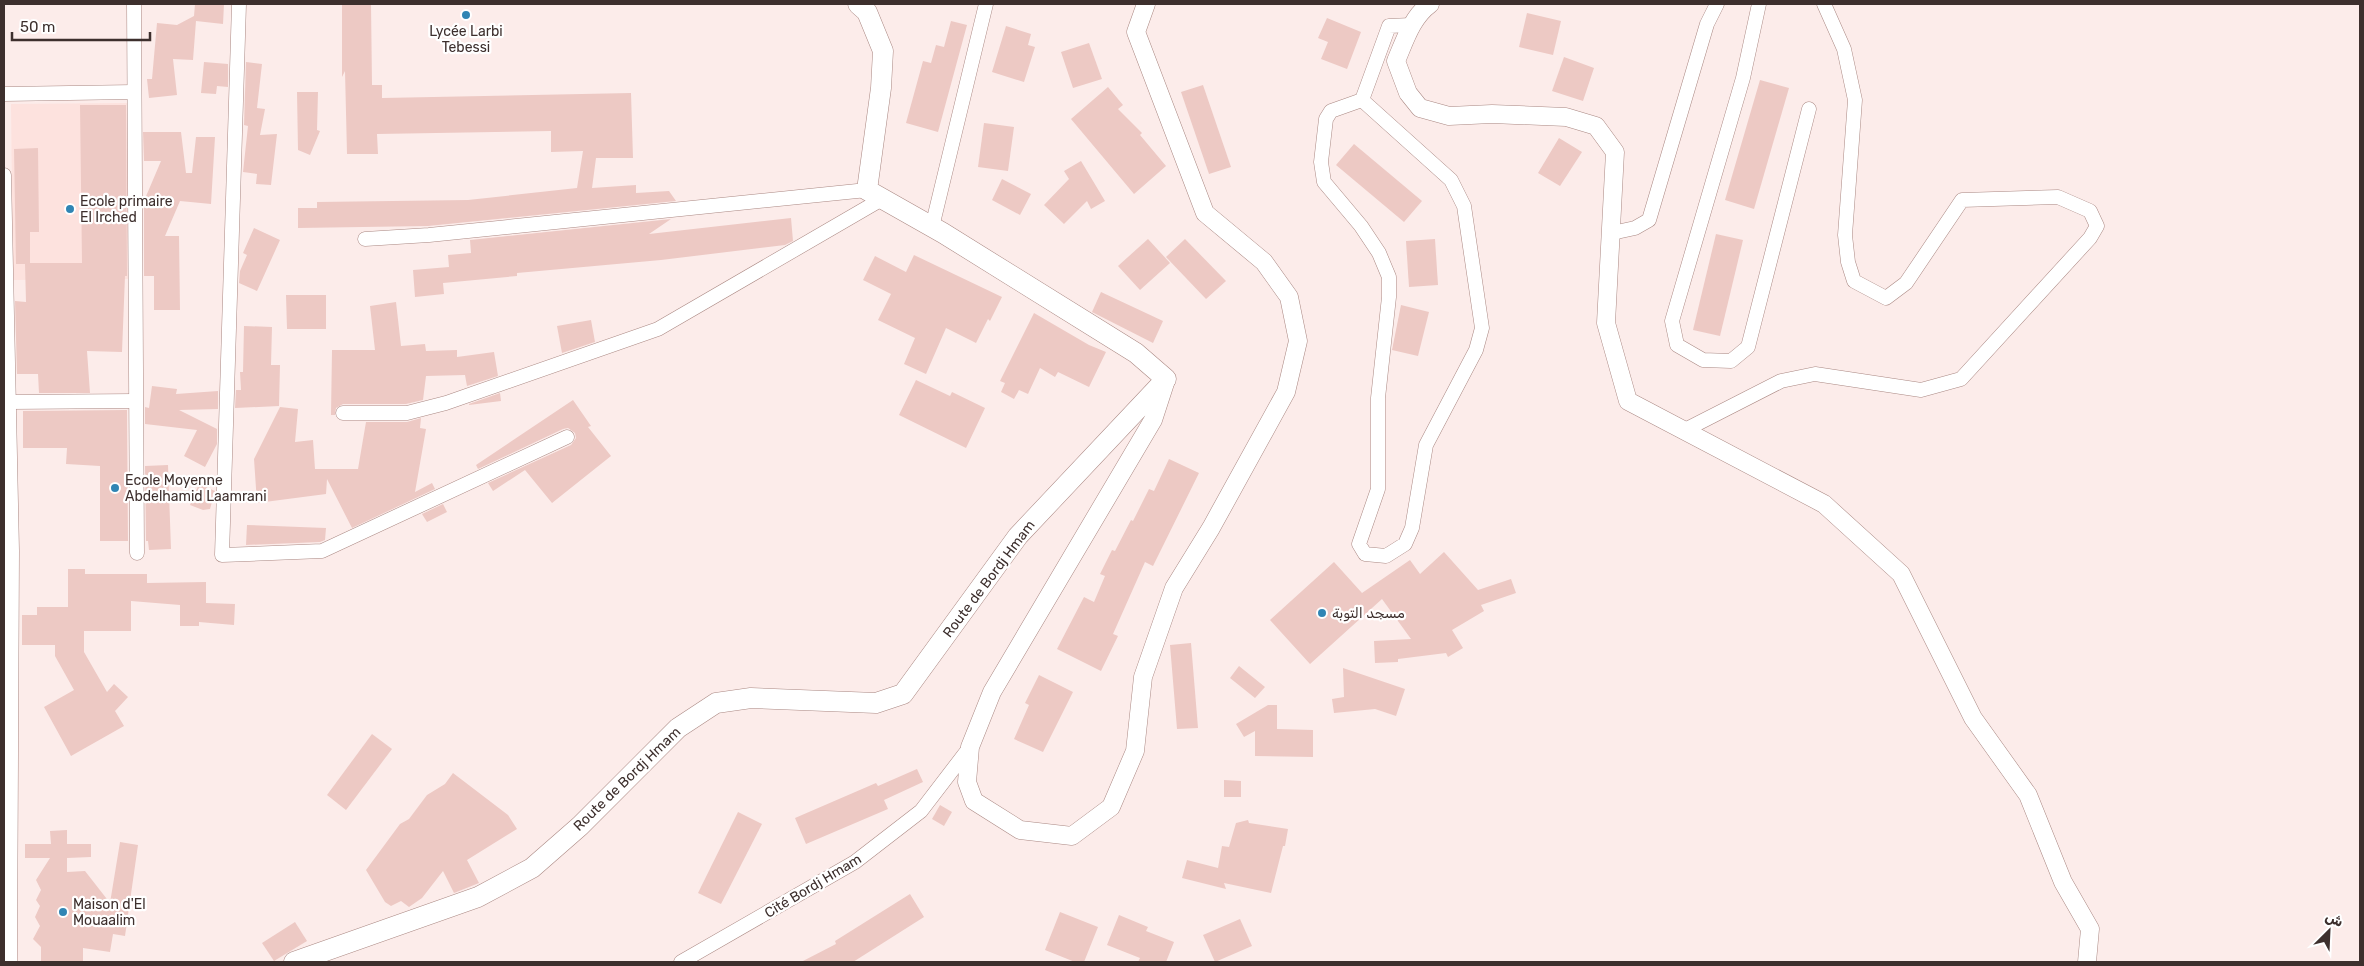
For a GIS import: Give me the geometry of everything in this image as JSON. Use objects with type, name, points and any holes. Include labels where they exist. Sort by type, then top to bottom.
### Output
[{"type":"main road","points":[[858,4],[867,12],[883,51],[874,195],[932,227],[1136,353],[1166,379]]},
{"type":"main road","name":"Route de Bordj Hmam","points":[[294,962],[478,897],[532,868],[580,826],[678,728],[716,703],[751,698],[876,703],[903,694],[1018,536],[1166,379]]},
{"type":"street","points":[[134,4],[137,552]]},
{"type":"street","points":[[239,4],[222,555],[322,551],[567,437]]},
{"type":"street","points":[[932,227],[986,4]]},
{"type":"street","points":[[1146,4],[1136,32],[1205,213],[1264,262],[1289,297],[1298,341],[1286,392],[1211,528],[1174,588],[1143,677],[1135,751],[1111,807],[1072,836],[1020,830],[974,801],[967,782],[970,747],[992,692],[1153,420],[1166,379]]},
{"type":"street","points":[[1430,4],[1420,11],[1411,25],[1396,61],[1408,93],[1420,108],[1448,116],[1492,114],[1566,117],[1596,126],[1615,152],[1606,323],[1628,401],[1824,504],[1901,574],[1973,718],[2028,795],[2063,882],[2090,929],[2087,962]]},
{"type":"street","points":[[1612,233],[1635,228],[1649,220],[1707,24],[1717,4]]},
{"type":"street","points":[[1759,4],[1742,78],[1672,321],[1677,345],[1703,360],[1731,361],[1748,347],[1809,109]]},
{"type":"street","points":[[1683,431],[1781,381],[1815,374],[1921,390],[1961,379],[2090,238],[2096,226],[2090,211],[2058,197],[1962,200],[1906,283],[1886,298],[1854,281],[1848,262],[1845,235],[1855,100],[1844,49],[1824,4]]},
{"type":"street","points":[[1362,100],[1389,26],[1411,25]]},
{"type":"street","points":[[4,94],[134,92]]},
{"type":"street","points":[[1362,100],[1451,180],[1464,206],[1482,328],[1476,350],[1426,445],[1412,528],[1405,544],[1386,556],[1365,554],[1358,544],[1378,489],[1378,398],[1390,297],[1389,277],[1379,253],[1361,226],[1324,182],[1321,162],[1326,119],[1331,111],[1362,100]]},
{"type":"street","points":[[4,175],[10,402],[8,551],[10,962]]},
{"type":"street","points":[[365,239],[429,235],[874,195]]},
{"type":"street","points":[[343,413],[407,413],[446,403],[658,329],[874,195]]},
{"type":"street","points":[[10,402],[135,402]]},
{"type":"street","name":"Cité Bordj Hmam","points":[[681,962],[856,862],[921,811],[970,747]]},
{"type":"shaded area","name":"Ecole primaire El Irched","points":[[127,103],[130,279],[13,280],[11,104]]},
{"type":"building","points":[[195,4],[224,4],[223,24],[196,21],[193,60],[173,59],[177,95],[149,98],[147,79],[152,79],[157,23],[177,25],[194,16]]},
{"type":"building","points":[[342,4],[371,4],[372,85],[382,85],[382,98],[631,93],[633,158],[596,158],[592,188],[636,185],[636,193],[669,191],[676,201],[428,226],[298,228],[298,208],[317,208],[317,202],[468,200],[577,188],[583,151],[551,152],[551,131],[377,134],[378,154],[347,154],[345,71],[342,77]]},
{"type":"building","points":[[1527,13],[1561,21],[1553,55],[1519,47]]},
{"type":"building","points":[[1327,18],[1361,32],[1347,69],[1321,59],[1328,42],[1318,38]]},
{"type":"building","points":[[951,21],[967,25],[938,132],[906,123],[923,61],[931,63],[936,45],[944,47]]},
{"type":"building","points":[[1006,26],[1031,34],[1028,45],[1035,47],[1024,82],[992,72]]},
{"type":"building","points":[[1089,43],[1102,79],[1073,88],[1061,52]]},
{"type":"building","points":[[1564,57],[1594,68],[1583,101],[1552,91]]},
{"type":"building","points":[[204,62],[228,64],[228,87],[217,86],[216,94],[201,93]]},
{"type":"building","points":[[246,62],[262,64],[257,108],[265,109],[260,135],[277,134],[271,185],[256,184],[257,174],[243,172],[248,126],[244,125]]},
{"type":"building","points":[[1760,80],[1789,88],[1754,209],[1725,200]]},
{"type":"building","points":[[1203,85],[1231,167],[1209,174],[1181,92]]},
{"type":"building","points":[[1108,87],[1123,105],[1118,109],[1142,133],[1140,135],[1166,166],[1134,194],[1071,119]]},
{"type":"building","points":[[297,92],[318,92],[317,130],[320,131],[310,155],[298,150]]},
{"type":"building","points":[[80,105],[126,105],[127,276],[125,276],[122,352],[87,351],[90,393],[39,393],[38,374],[17,374],[15,301],[26,302],[25,264],[16,264],[14,149],[38,148],[39,232],[30,232],[30,263],[82,263]]},
{"type":"building","points":[[984,123],[1014,127],[1008,171],[978,167]]},
{"type":"building","points":[[143,132],[181,132],[186,173],[192,173],[196,137],[215,137],[211,204],[180,201],[165,236],[179,236],[180,310],[154,310],[154,276],[144,276],[144,201],[161,161],[144,161]]},
{"type":"building","points":[[1559,138],[1582,152],[1560,186],[1538,173]]},
{"type":"building","points":[[1354,144],[1422,201],[1404,222],[1336,165]]},
{"type":"building","points":[[1081,161],[1105,201],[1091,209],[1087,201],[1064,224],[1044,205],[1069,179],[1064,171]]},
{"type":"building","points":[[1002,179],[1031,194],[1020,215],[992,200]]},
{"type":"building","points":[[791,218],[793,241],[785,245],[661,260],[517,273],[517,276],[443,283],[444,294],[415,297],[413,270],[449,267],[448,255],[471,253],[470,240],[671,219],[649,234]]},
{"type":"building","points":[[254,228],[280,240],[257,291],[239,283],[240,271],[247,255],[243,253]]},
{"type":"building","points":[[1716,234],[1743,240],[1720,336],[1693,330]]},
{"type":"building","points":[[1148,239],[1170,263],[1140,290],[1118,266]]},
{"type":"building","points":[[1185,239],[1226,281],[1206,299],[1166,257]]},
{"type":"building","points":[[1435,239],[1438,285],[1409,287],[1406,241]]},
{"type":"building","points":[[914,255],[1002,297],[976,343],[946,328],[926,374],[904,364],[915,338],[878,320],[891,294],[863,280],[875,256],[906,272]]},
{"type":"building","points":[[1101,292],[1163,321],[1153,343],[1092,312]]},
{"type":"building","points":[[286,295],[326,295],[326,329],[287,329]]},
{"type":"building","points":[[396,302],[401,346],[425,344],[426,351],[457,350],[457,357],[494,352],[498,376],[467,386],[465,375],[426,376],[423,400],[406,404],[343,404],[336,408],[335,415],[331,415],[332,350],[375,350],[370,306]]},
{"type":"building","points":[[1401,305],[1429,312],[1418,356],[1392,350]]},
{"type":"building","points":[[1034,313],[1089,345],[1106,352],[1089,387],[1058,372],[1055,377],[1040,368],[1028,394],[1019,390],[1014,399],[1001,392],[1005,383],[1000,381]]},
{"type":"building","points":[[591,320],[595,342],[562,353],[557,326]]},
{"type":"building","points":[[244,326],[272,327],[271,365],[280,365],[279,406],[235,408],[236,390],[241,390],[240,372],[243,372]]},
{"type":"building","points":[[916,380],[950,396],[952,392],[985,408],[966,448],[899,415]]},
{"type":"building","points":[[152,386],[177,389],[176,394],[218,391],[218,409],[179,410],[217,429],[217,444],[205,467],[184,456],[197,430],[145,424],[145,407],[149,408]]},
{"type":"building","points":[[500,393],[501,401],[469,405],[469,404]]},
{"type":"building","points":[[573,400],[591,426],[588,427],[611,456],[552,503],[525,470],[493,491],[488,483],[571,445],[576,438],[575,433],[568,428],[563,429],[478,469],[476,465]]},
{"type":"building","points":[[280,407],[298,409],[295,442],[313,440],[315,469],[358,469],[366,422],[407,422],[421,418],[420,428],[426,429],[415,492],[432,483],[435,489],[352,528],[327,479],[326,494],[257,503],[254,459]]},
{"type":"building","name":"Ecole Moyenne Abdelhamid Laamrani","points":[[127,410],[128,541],[100,541],[100,466],[66,464],[67,448],[23,448],[23,411]]},
{"type":"building","points":[[1169,459],[1199,473],[1153,566],[1145,562],[1113,634],[1118,636],[1101,671],[1057,649],[1084,597],[1094,602],[1105,576],[1100,574],[1112,550],[1115,551],[1149,489],[1154,491]]},
{"type":"building","points":[[168,465],[171,549],[149,550],[148,541],[146,541],[145,466]]},
{"type":"building","points":[[199,484],[215,491],[210,509],[203,510],[190,505]]},
{"type":"building","points":[[443,504],[447,512],[427,522],[422,514]]},
{"type":"building","points":[[247,525],[326,528],[325,540],[320,542],[246,545]]},
{"type":"building","points":[[1444,552],[1478,590],[1511,579],[1516,593],[1481,605],[1484,611],[1452,630],[1463,648],[1448,657],[1446,653],[1398,659],[1398,662],[1375,663],[1374,641],[1411,639],[1382,599],[1310,664],[1270,620],[1334,562],[1362,593],[1410,560],[1420,574]]},
{"type":"building","points":[[68,569],[85,569],[85,574],[147,574],[147,583],[206,582],[206,603],[235,604],[234,625],[199,622],[199,626],[180,626],[180,605],[131,601],[131,631],[84,631],[84,652],[107,692],[114,684],[128,697],[115,711],[124,726],[71,756],[44,707],[74,690],[55,656],[55,645],[22,645],[22,615],[37,615],[37,607],[68,607]]},
{"type":"building","points":[[1191,643],[1198,728],[1177,729],[1170,645]]},
{"type":"building","points":[[1239,666],[1265,687],[1255,698],[1230,678]]},
{"type":"building","points":[[1343,668],[1405,689],[1396,716],[1375,709],[1334,713],[1332,699],[1344,697]]},
{"type":"building","points":[[1039,675],[1073,692],[1043,752],[1014,739],[1029,705],[1025,703]]},
{"type":"building","points":[[1268,705],[1277,705],[1277,729],[1313,730],[1313,757],[1255,756],[1255,731],[1244,737],[1236,724]]},
{"type":"building","points":[[372,734],[392,749],[346,810],[327,795]]},
{"type":"building","points":[[917,769],[923,782],[884,800],[888,809],[806,844],[795,818],[876,783],[878,786]]},
{"type":"building","points":[[453,773],[508,815],[517,829],[467,860],[479,883],[454,893],[443,871],[422,898],[409,907],[401,901],[391,906],[385,902],[366,870],[400,824],[409,819],[427,795],[445,784]]},
{"type":"building","points":[[1224,780],[1241,781],[1241,797],[1224,797]]},
{"type":"building","points":[[940,805],[952,812],[944,826],[932,819]]},
{"type":"building","points":[[738,812],[762,824],[721,904],[698,893]]},
{"type":"building","points":[[1248,820],[1249,823],[1288,829],[1271,893],[1224,883],[1226,889],[1182,878],[1187,860],[1218,868],[1222,846],[1229,847],[1236,823]]},
{"type":"building","points":[[67,830],[67,844],[91,844],[91,857],[67,858],[67,872],[85,871],[110,903],[120,842],[138,845],[125,936],[113,934],[110,952],[83,948],[83,962],[41,962],[41,947],[33,939],[40,926],[35,917],[40,906],[36,900],[41,890],[36,880],[50,858],[25,858],[25,844],[51,844],[50,831]]},
{"type":"building","points":[[910,894],[924,917],[853,962],[801,962],[836,944],[835,941]]},
{"type":"building","points":[[1060,912],[1098,927],[1084,962],[1075,962],[1045,950]]},
{"type":"building","points":[[1119,915],[1148,927],[1146,931],[1174,942],[1166,962],[1138,962],[1140,958],[1107,945]]},
{"type":"building","points":[[1240,919],[1252,946],[1215,962],[1203,935]]},
{"type":"building","points":[[295,922],[307,941],[274,961],[262,943]]},
{"type":"place","name":"Lycée Larbi Tebessi","points":[[466,15]]},
{"type":"place","name":"Ecole primaire El Irched","points":[[70,209]]},
{"type":"place","name":"Ecole Moyenne Abdelhamid Laamrani","points":[[115,488]]},
{"type":"place","name":"مسجد التوبة","points":[[1322,613]]},
{"type":"place","name":"Maison d'El Mouaalim","points":[[63,912]]}]
